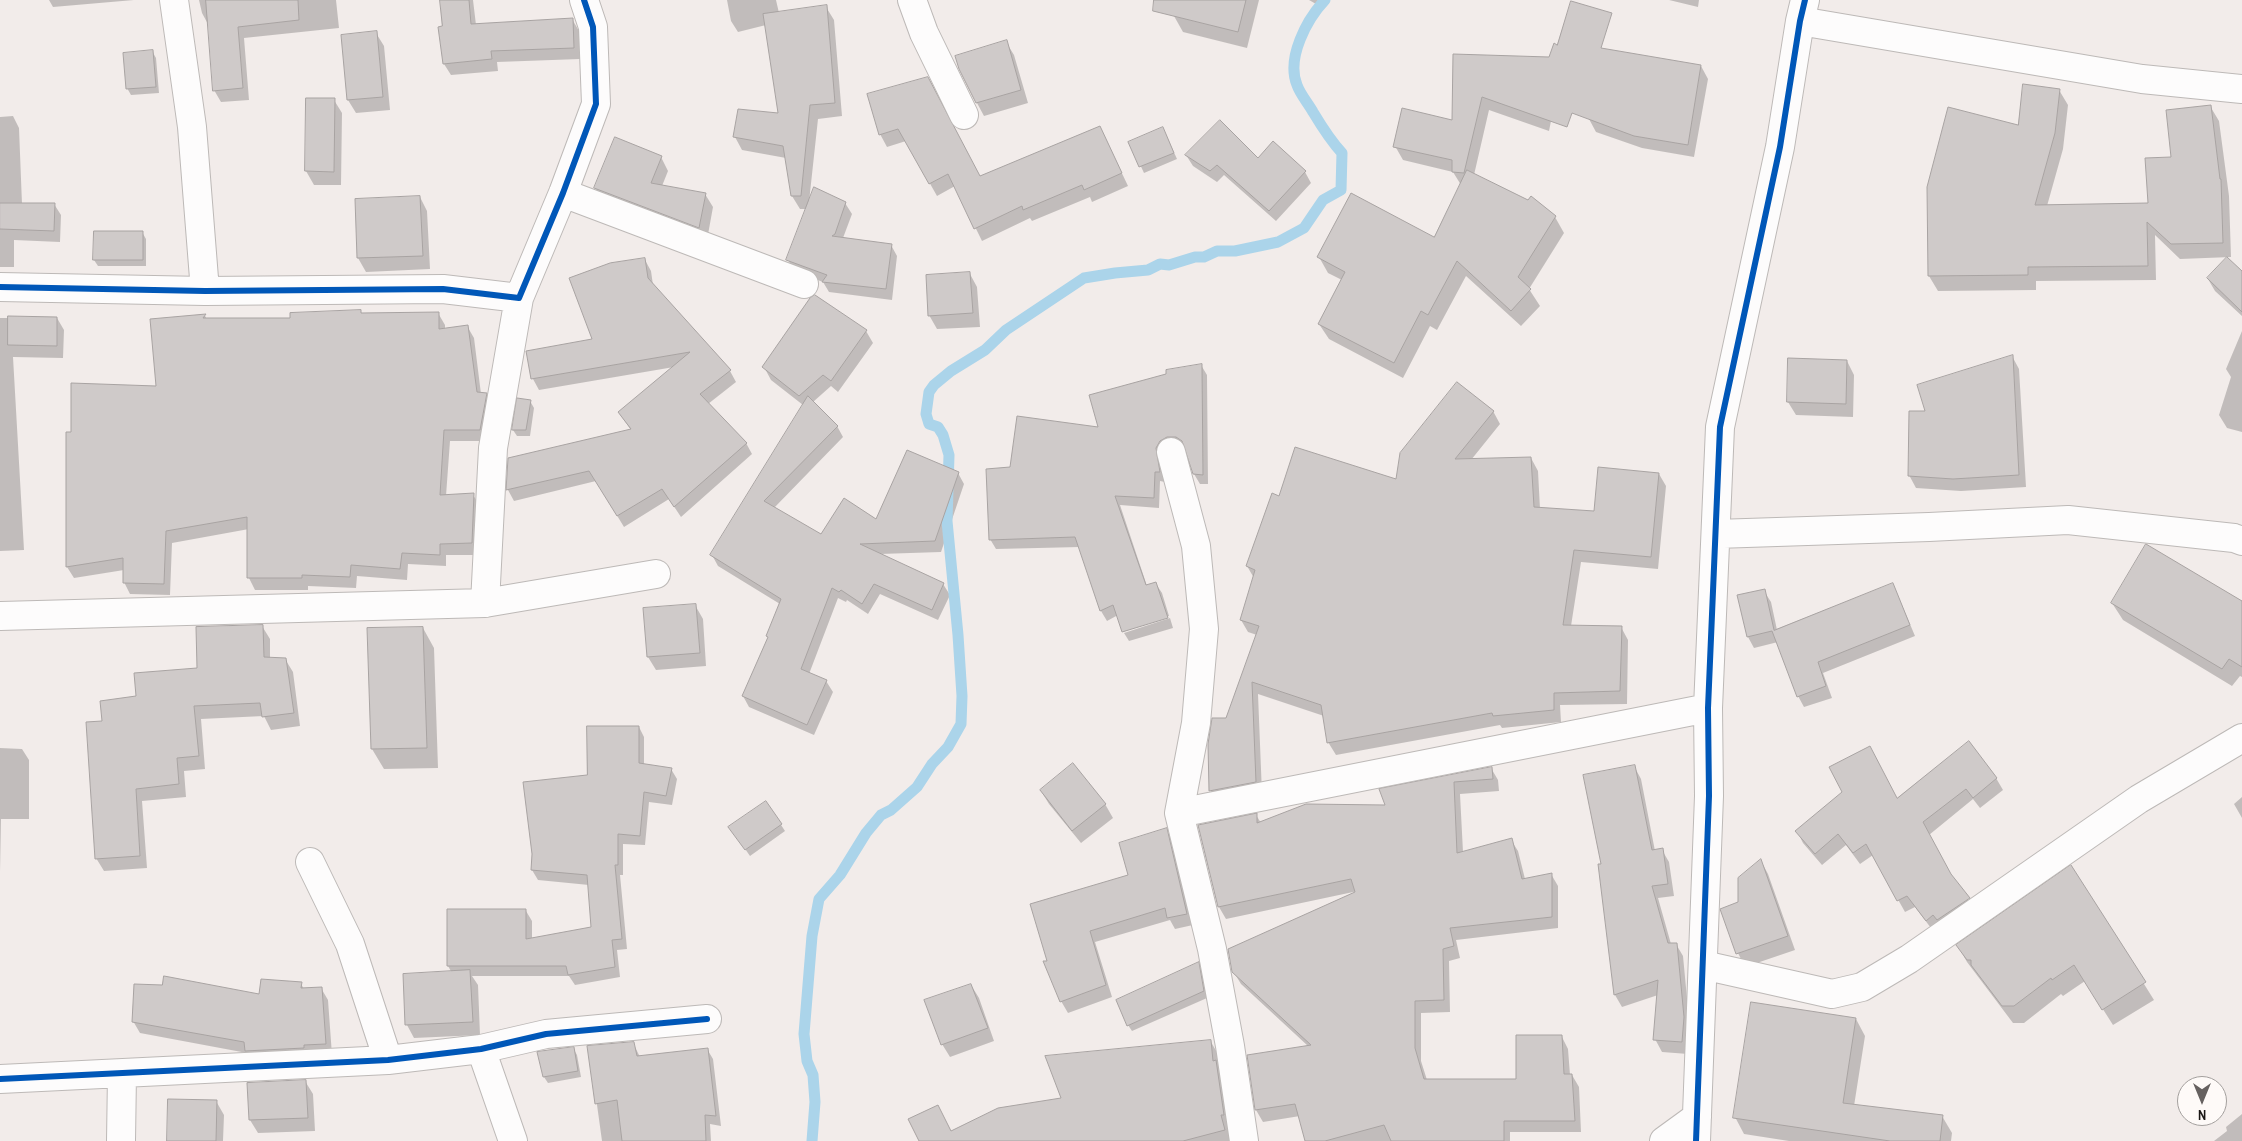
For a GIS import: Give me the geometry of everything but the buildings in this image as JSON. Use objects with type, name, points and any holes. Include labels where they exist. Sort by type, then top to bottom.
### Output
[{"type":"street","points":[[174,0],[192,127],[205,291]]},
{"type":"street","points":[[485,603],[493,448],[519,298],[563,193],[596,104],[593,26],[584,0]]},
{"type":"street","points":[[912,0],[924,33],[964,115]]},
{"type":"street","points":[[1664,1141],[1697,1129],[1709,796],[1708,708],[1720,427],[1780,147],[1803,11],[2142,79],[2242,89]]},
{"type":"street","points":[[563,193],[804,284]]},
{"type":"street","points":[[0,287],[205,291],[443,289],[519,298]]},
{"type":"street","points":[[1171,452],[1196,546],[1204,628],[1196,723],[1179,813],[1212,948],[1230,1046],[1244,1141]]},
{"type":"street","points":[[1716,534],[2068,520],[2234,538],[2242,541]]},
{"type":"street","points":[[0,616],[485,603],[656,574]]},
{"type":"street","points":[[1179,813],[1708,708]]},
{"type":"street","points":[[1703,965],[1832,994],[1862,987],[1917,954],[2138,799],[2242,738]]},
{"type":"street","points":[[310,862],[350,944],[388,1060]]},
{"type":"street","points":[[0,1079],[388,1060],[481,1049],[546,1034],[707,1019]]},
{"type":"street","points":[[481,1049],[513,1141]]},
{"type":"street","points":[[121,1141],[122,1074]]},
{"type":"waterway","points":[[812,1141],[815,1102],[813,1075],[807,1061],[804,1034],[812,936],[819,899],[840,875],[866,833],[881,815],[891,810],[917,787],[932,764],[948,747],[961,724],[962,696],[958,635],[947,521],[949,455],[943,435],[938,427],[929,424],[926,414],[929,392],[934,385],[951,371],[985,350],[1006,330],[1084,278],[1148,270],[1160,264],[1169,265],[1195,257],[1204,257],[1217,251],[1235,251],[1278,242],[1304,228],[1323,200],[1341,190],[1342,153],[1326,133],[1302,95],[1294,74],[1296,51],[1305,28],[1325,0]]},
{"type":"cycle path","points":[[0,287],[205,291],[443,289],[519,298],[563,193],[596,104],[593,27],[584,0]]},
{"type":"cycle path","points":[[1696,1141],[1709,796],[1708,708],[1720,427],[1780,147],[1805,0]]},
{"type":"cycle path","points":[[0,1079],[388,1060],[481,1049],[546,1034],[707,1019]]}]
